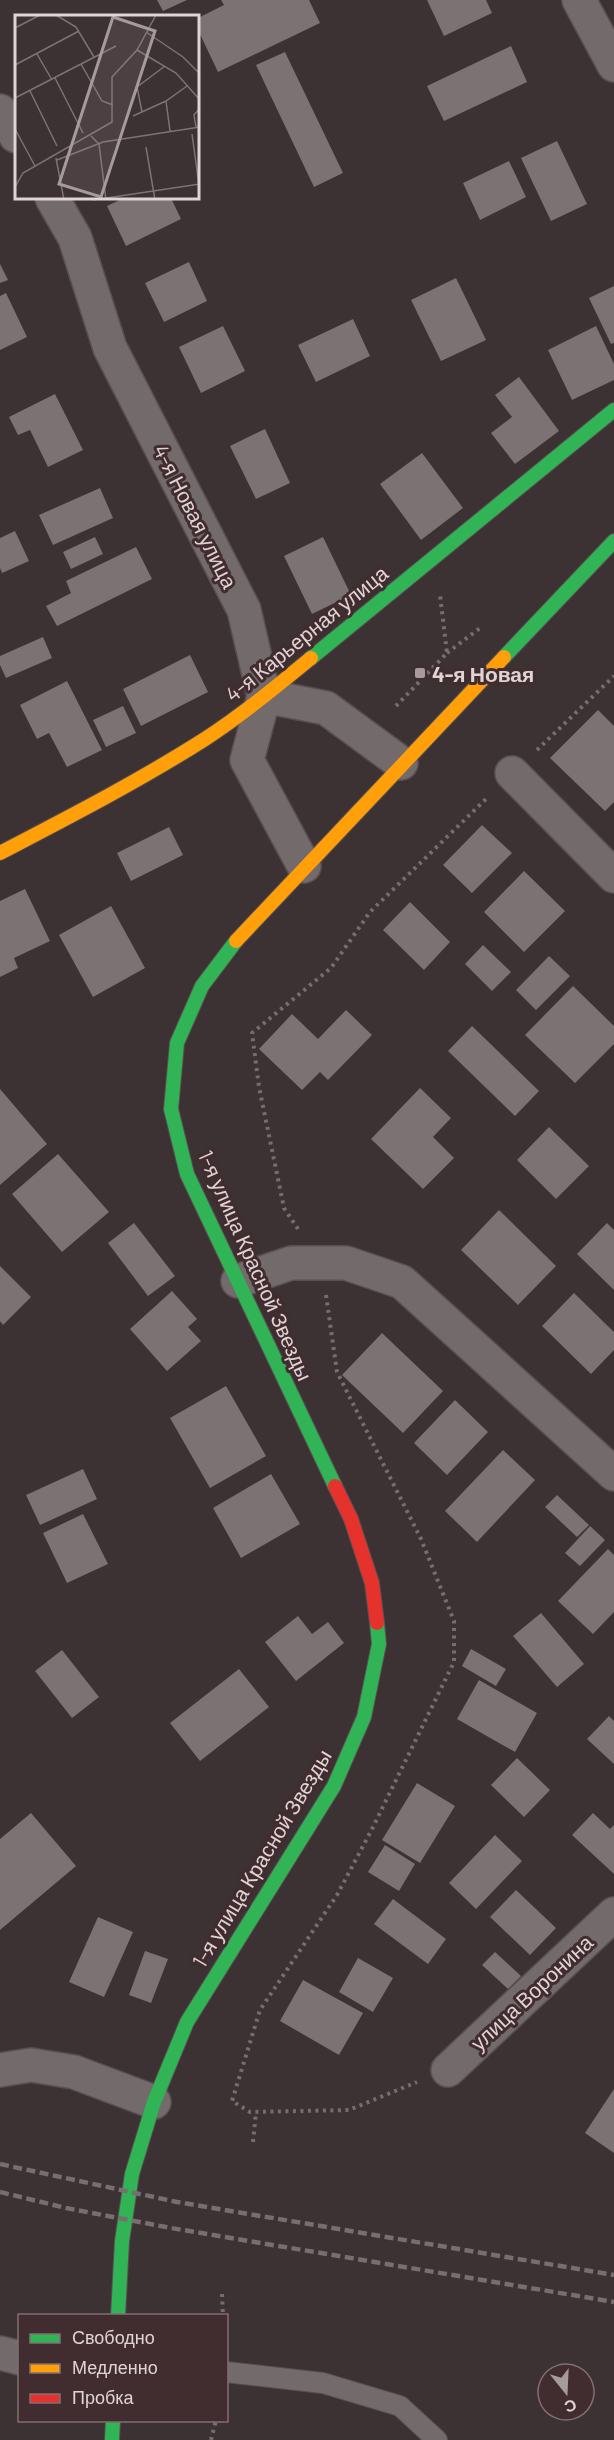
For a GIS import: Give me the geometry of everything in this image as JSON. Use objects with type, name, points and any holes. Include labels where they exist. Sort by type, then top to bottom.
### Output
[{"type":"main road","name":"4-я Карьерная улица","points":[[0,853],[89,807],[196,744],[264,696],[614,410]]},
{"type":"main road","name":"1-я улица Красной Звезды","points":[[118,2314],[122,2241],[132,2174],[154,2102],[187,2022],[334,1786],[364,1717],[379,1644],[372,1583],[351,1519],[188,1174],[171,1108],[177,1043],[202,986],[246,929],[400,764],[614,541]]},
{"type":"main road","points":[[112,2422],[112,2440]]},
{"type":"street","points":[[579,0],[614,65]]},
{"type":"street","points":[[0,111],[15,134]]},
{"type":"street","name":"4-я Новая улица","points":[[53,200],[75,238],[110,348],[244,610],[264,696]]},
{"type":"street","points":[[304,866],[247,760],[264,696],[326,708],[400,764]]},
{"type":"street","points":[[512,773],[614,876]]},
{"type":"street","points":[[238,1281],[291,1263],[346,1263],[402,1282],[614,1474]]},
{"type":"street","name":"улица Воронина","points":[[448,2070],[614,1914]]},
{"type":"street","points":[[0,2070],[32,2065],[74,2072],[154,2102]]},
{"type":"street","points":[[0,2353],[18,2358]]},
{"type":"lane","points":[[228,2372],[323,2382],[400,2406],[437,2440]]},
{"type":"path","points":[[396,706],[447,653],[438,584]]},
{"type":"path","points":[[448,2070],[349,2110],[250,2112],[232,2102],[260,2010],[337,1895],[454,1662],[454,1621],[429,1560],[337,1372],[321,1263],[284,1208],[259,1087],[252,1033],[331,968],[370,912],[614,676]]},
{"type":"path","points":[[253,2142],[256,2112]]},
{"type":"path","points":[[222,2294],[223,2314]]},
{"type":"path","points":[[211,2440],[216,2422]]},
{"type":"building","points":[[157,0],[187,0],[163,11]]},
{"type":"building","points":[[221,0],[309,0],[320,23],[218,72],[200,34],[200,17],[224,5]]},
{"type":"building","points":[[427,0],[486,0],[492,13],[444,36]]},
{"type":"building","points":[[511,46],[527,82],[444,121],[427,86]]},
{"type":"building","points":[[285,52],[343,173],[314,187],[256,65]]},
{"type":"building","points":[[557,141],[587,204],[551,221],[521,158]]},
{"type":"building","points":[[509,161],[526,197],[480,220],[463,183]]},
{"type":"building","points":[[120,200],[172,200],[181,219],[126,246],[107,206]]},
{"type":"building","points":[[189,262],[207,301],[164,322],[145,283]]},
{"type":"building","points":[[0,264],[8,280],[0,283]]},
{"type":"building","points":[[456,278],[486,340],[441,361],[411,300]]},
{"type":"building","points":[[614,286],[614,343],[611,344],[589,298]]},
{"type":"building","points":[[6,293],[27,337],[0,350],[0,296]]},
{"type":"building","points":[[353,319],[370,356],[316,382],[298,345]]},
{"type":"building","points":[[223,326],[245,371],[201,393],[179,347]]},
{"type":"building","points":[[596,326],[614,364],[614,380],[572,400],[548,350]]},
{"type":"building","points":[[519,377],[559,431],[515,464],[491,433],[512,417],[495,395]]},
{"type":"building","points":[[55,394],[83,450],[48,467],[30,430],[18,435],[9,417]]},
{"type":"building","points":[[265,429],[290,483],[256,499],[230,446]]},
{"type":"building","points":[[422,453],[463,508],[421,540],[380,484]]},
{"type":"building","points":[[100,488],[113,518],[53,545],[39,515]]},
{"type":"building","points":[[15,531],[29,561],[2,573],[0,538]]},
{"type":"building","points":[[95,537],[103,554],[71,569],[63,552]]},
{"type":"building","points":[[323,537],[351,595],[312,614],[284,556]]},
{"type":"building","points":[[136,547],[152,579],[57,626],[46,606],[71,593],[66,581]]},
{"type":"building","points":[[43,637],[52,658],[6,678],[0,665],[0,656]]},
{"type":"building","points":[[190,655],[208,692],[141,726],[123,689]]},
{"type":"building","points":[[67,681],[102,750],[67,767],[49,733],[37,739],[20,705]]},
{"type":"building","points":[[123,706],[136,733],[106,747],[93,720]]},
{"type":"building","points":[[598,710],[614,726],[614,802],[605,811],[550,758]]},
{"type":"building","points":[[482,825],[512,853],[472,893],[443,865]]},
{"type":"building","points":[[169,827],[183,855],[131,881],[117,853]]},
{"type":"building","points":[[524,871],[565,911],[524,952],[484,912]]},
{"type":"building","points":[[25,889],[50,941],[14,958],[18,968],[0,977],[0,901]]},
{"type":"building","points":[[410,902],[450,942],[424,970],[383,930]]},
{"type":"building","points":[[111,906],[145,968],[93,997],[59,935]]},
{"type":"building","points":[[483,945],[511,972],[492,991],[465,964]]},
{"type":"building","points":[[549,956],[570,976],[536,1010],[516,990]]},
{"type":"building","points":[[573,986],[614,1026],[614,1044],[575,1083],[525,1035]]},
{"type":"building","points":[[346,1010],[372,1035],[328,1080],[320,1072],[302,1090],[259,1049],[292,1014],[318,1039]]},
{"type":"building","points":[[472,1026],[539,1091],[515,1116],[448,1051]]},
{"type":"building","points":[[420,1088],[451,1118],[433,1137],[454,1158],[423,1189],[371,1139]]},
{"type":"building","points":[[0,1089],[47,1144],[0,1185]]},
{"type":"building","points":[[549,1127],[589,1166],[556,1199],[517,1160]]},
{"type":"building","points":[[58,1154],[109,1212],[62,1252],[12,1194]]},
{"type":"building","points":[[499,1210],[556,1266],[518,1305],[461,1250]]},
{"type":"building","points":[[134,1223],[175,1276],[148,1296],[108,1243]]},
{"type":"building","points":[[607,1223],[614,1230],[614,1290],[577,1254]]},
{"type":"building","points":[[0,1266],[31,1297],[3,1325],[0,1321]]},
{"type":"building","points":[[172,1291],[197,1319],[188,1327],[201,1341],[167,1371],[130,1329]]},
{"type":"building","points":[[574,1293],[614,1332],[614,1350],[591,1374],[542,1326]]},
{"type":"building","points":[[382,1333],[443,1391],[403,1433],[342,1375]]},
{"type":"building","points":[[226,1386],[266,1456],[210,1488],[170,1418]]},
{"type":"building","points":[[455,1400],[488,1432],[447,1475],[414,1443]]},
{"type":"building","points":[[503,1450],[535,1480],[477,1542],[445,1511]]},
{"type":"building","points":[[83,1469],[97,1499],[40,1525],[26,1495]]},
{"type":"building","points":[[271,1474],[300,1524],[241,1558],[213,1508]]},
{"type":"building","points":[[557,1495],[589,1525],[577,1537],[545,1507]]},
{"type":"building","points":[[83,1514],[108,1564],[67,1583],[43,1533]]},
{"type":"building","points":[[590,1526],[605,1540],[580,1566],[565,1553]]},
{"type":"building","points":[[608,1549],[614,1555],[614,1612],[593,1634],[558,1601]]},
{"type":"building","points":[[541,1613],[584,1664],[557,1687],[513,1636]]},
{"type":"building","points":[[298,1616],[312,1634],[328,1622],[344,1643],[296,1681],[265,1642]]},
{"type":"building","points":[[471,1649],[506,1669],[496,1686],[462,1666]]},
{"type":"building","points":[[62,1650],[99,1697],[72,1718],[35,1671]]},
{"type":"building","points":[[239,1669],[269,1707],[200,1761],[170,1723]]},
{"type":"building","points":[[479,1680],[537,1713],[515,1752],[457,1719]]},
{"type":"building","points":[[609,1716],[614,1721],[614,1764],[587,1739]]},
{"type":"building","points":[[517,1758],[550,1790],[524,1817],[491,1785]]},
{"type":"building","points":[[417,1783],[455,1806],[420,1863],[382,1840]]},
{"type":"building","points":[[31,1813],[76,1866],[0,1930],[0,1839]]},
{"type":"building","points":[[593,1813],[610,1829],[614,1825],[614,1874],[572,1835]]},
{"type":"building","points":[[495,1835],[522,1861],[476,1909],[449,1883]]},
{"type":"building","points":[[385,1845],[415,1864],[399,1891],[368,1872]]},
{"type":"building","points":[[516,1890],[556,1928],[530,1955],[490,1917]]},
{"type":"building","points":[[393,1899],[446,1939],[428,1964],[374,1924]]},
{"type":"building","points":[[98,1917],[133,1932],[104,1997],[69,1982]]},
{"type":"building","points":[[145,1951],[168,1959],[151,2003],[129,1995]]},
{"type":"building","points":[[495,1952],[521,1976],[508,1989],[482,1965]]},
{"type":"building","points":[[358,1958],[393,1978],[373,2012],[339,1992]]},
{"type":"building","points":[[303,1980],[363,2013],[339,2055],[280,2021]]},
{"type":"building","points":[[614,2089],[614,2153],[585,2133]]},
{"type":"railway","points":[[0,2164],[177,2202],[614,2275]]},
{"type":"railway","points":[[0,2192],[66,2208],[171,2228],[614,2302]]},
{"type":"traffic: fast","points":[[311,658],[614,410]]},
{"type":"traffic: fast","points":[[504,657],[614,541]]},
{"type":"traffic: fast","points":[[236,941],[202,986],[177,1043],[171,1109],[187,1174],[335,1486]]},
{"type":"traffic: fast","points":[[118,2314],[122,2241],[132,2174],[154,2102],[187,2022],[334,1786],[364,1717],[379,1644],[377,1623]]},
{"type":"traffic: fast","points":[[112,2440],[113,2422]]},
{"type":"traffic: slow","points":[[236,941],[504,657]]},
{"type":"traffic: slow","points":[[0,853],[129,784],[205,739],[246,710],[311,658]]},
{"type":"traffic: jam","points":[[335,1486],[351,1519],[372,1583],[377,1623]]},
{"type":"place","name":"4-я Новая","points":[[420,673]]}]
